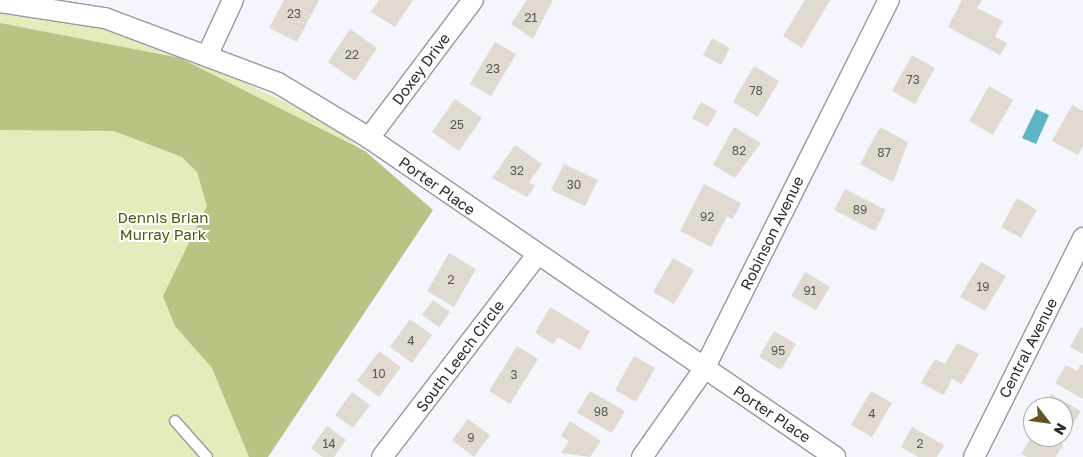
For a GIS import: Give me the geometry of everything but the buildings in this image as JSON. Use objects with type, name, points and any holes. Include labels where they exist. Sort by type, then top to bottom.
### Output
[{"type":"street","points":[[208,54],[233,0]]},
{"type":"street","name":"Doxey Drive","points":[[369,138],[473,0]]},
{"type":"street","name":"Robinson Avenue","points":[[642,457],[704,369],[889,0]]},
{"type":"street","name":"Porter Place","points":[[0,2],[43,3],[105,18],[208,54],[278,83],[369,138],[537,255],[835,457]]},
{"type":"street","name":"Central Avenue","points":[[974,457],[1083,238]]},
{"type":"street","name":"South Leech Circle","points":[[382,457],[537,255]]},
{"type":"lane","points":[[175,421],[207,457]]},
{"type":"green space","name":"Dennis Brian Murray Park","points":[[0,8],[133,35],[204,64],[327,121],[396,178],[231,412],[249,457],[0,457]]},
{"type":"green space","points":[[0,23],[180,58],[365,151],[433,210],[268,457],[249,457],[212,368],[175,326],[163,296],[207,206],[197,172],[182,157],[114,131],[0,130]]},
{"type":"water","points":[[1036,109],[1049,115],[1036,144],[1022,138]]}]
